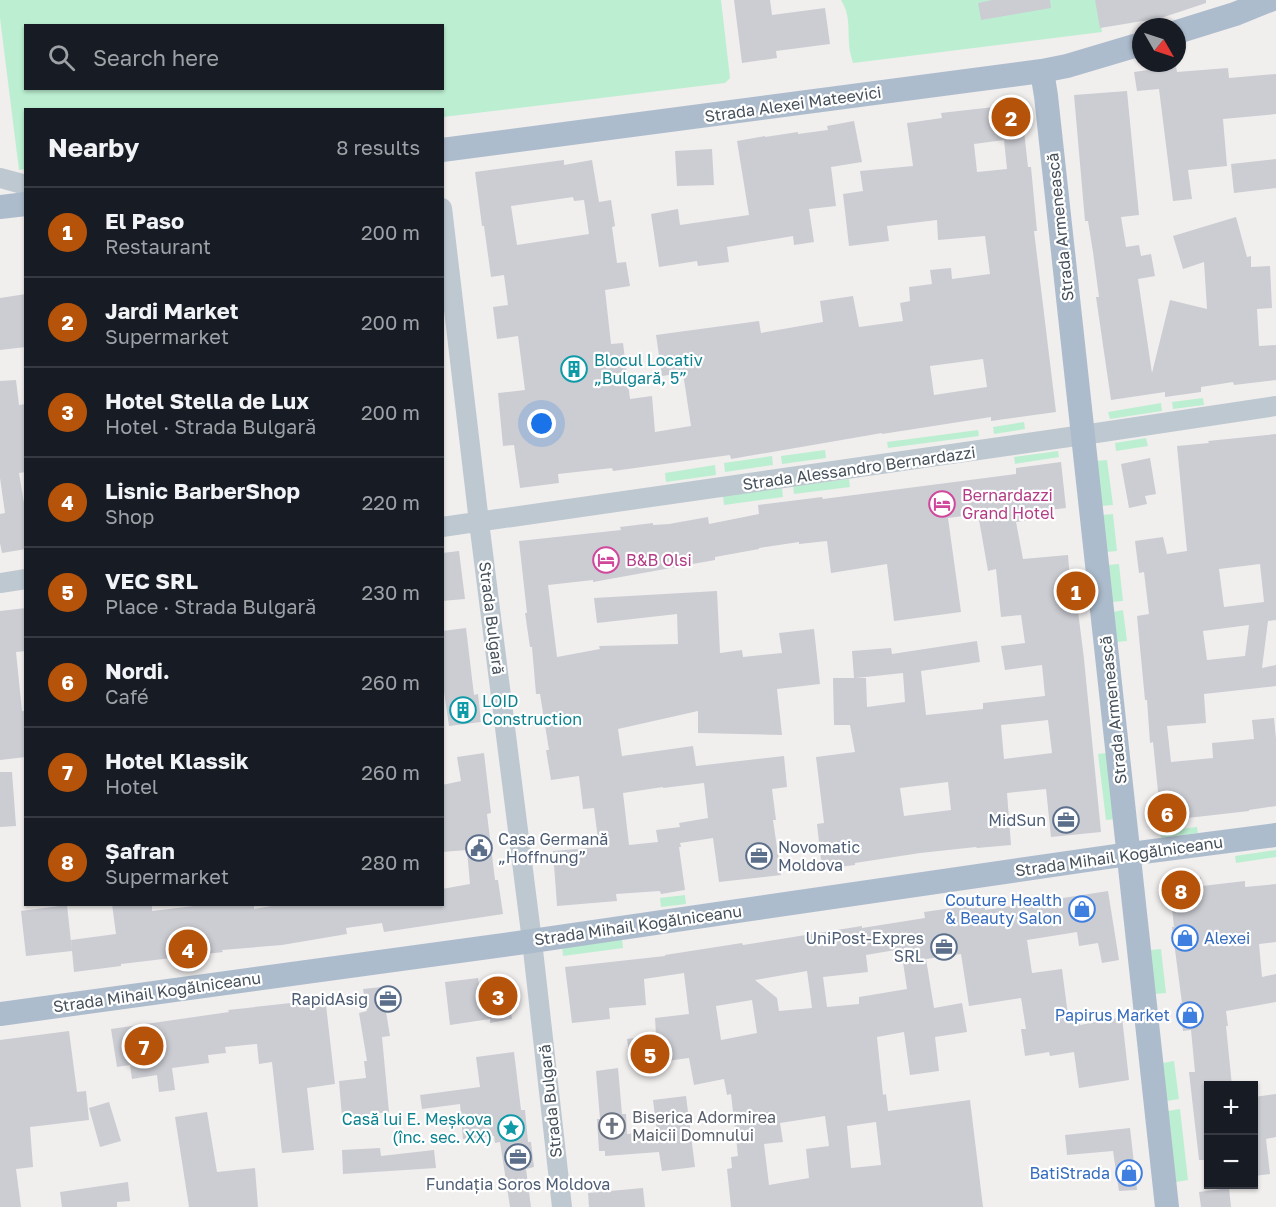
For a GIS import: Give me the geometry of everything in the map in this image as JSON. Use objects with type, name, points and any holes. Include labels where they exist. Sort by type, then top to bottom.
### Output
[{"type":"main road","points":[[1186,29],[1270,0]]},
{"type":"main road","name":"Strada Alexei Mateevici","points":[[444,150],[1042,71],[1132,47]]},
{"type":"main road","name":"Strada Armenească","points":[[1042,71],[1048,108],[1167,1207]]},
{"type":"main road","points":[[0,207],[24,204]]},
{"type":"main road","name":"Strada Mihail Kogălniceanu","points":[[0,1014],[1276,835]]},
{"type":"street","points":[[0,178],[24,184]]},
{"type":"street","name":"Strada Bulgară","points":[[444,225],[532,941],[562,1207]]},
{"type":"street","name":"Strada Alessandro Bernardazzi","points":[[444,527],[1276,406]]},
{"type":"street","points":[[0,583],[24,579]]},
{"type":"green space","points":[[0,0],[721,0],[730,78],[725,83],[444,117],[444,108],[24,108],[24,169],[19,170],[0,18]]},
{"type":"green space","points":[[841,0],[1097,0],[1102,32],[853,63],[849,48],[847,16]]},
{"type":"green space","points":[[1203,398],[1204,405],[1173,409],[1172,402]]},
{"type":"green space","points":[[1161,403],[1162,411],[1110,419],[1108,412]]},
{"type":"green space","points":[[1024,422],[1025,429],[994,434],[993,427]]},
{"type":"green space","points":[[978,430],[979,436],[888,448],[887,442]]},
{"type":"green space","points":[[1146,438],[1148,446],[1116,451],[1115,443]]},
{"type":"green space","points":[[825,450],[826,458],[782,464],[781,456]]},
{"type":"green space","points":[[1058,451],[1059,457],[1015,464],[1014,457]]},
{"type":"green space","points":[[772,456],[773,465],[725,472],[724,463]]},
{"type":"green space","points":[[1107,460],[1113,505],[1101,506],[1095,461]]},
{"type":"green space","points":[[715,465],[716,475],[666,482],[665,473]]},
{"type":"green space","points":[[849,479],[850,487],[794,494],[793,486]]},
{"type":"green space","points":[[782,487],[783,497],[724,505],[723,496]]},
{"type":"green space","points":[[1113,514],[1117,551],[1106,552],[1102,515]]},
{"type":"green space","points":[[1119,564],[1123,601],[1112,602],[1108,565]]},
{"type":"green space","points":[[1123,610],[1127,641],[1117,642],[1113,612]]},
{"type":"green space","points":[[1107,753],[1115,819],[1106,820],[1098,754]]},
{"type":"green space","points":[[1197,827],[1198,833],[1161,838],[1160,831]]},
{"type":"green space","points":[[1276,850],[1276,857],[1236,863],[1235,856]]},
{"type":"green space","points":[[685,895],[686,904],[661,907],[660,898]]},
{"type":"green space","points":[[622,939],[623,948],[563,956],[562,946]]},
{"type":"green space","points":[[1161,949],[1166,993],[1155,994],[1150,950]]},
{"type":"green space","points":[[1174,1061],[1179,1099],[1167,1101],[1163,1063]]},
{"type":"green space","points":[[1180,1109],[1188,1180],[1176,1182],[1168,1111]]},
{"type":"building","points":[[734,0],[770,0],[772,15],[825,8],[830,44],[776,51],[777,58],[742,63]]},
{"type":"building","points":[[992,0],[1050,0],[1051,8],[981,20],[978,3]]},
{"type":"building","points":[[1095,0],[1206,0],[1206,3],[1161,18],[1132,18],[1132,23],[1100,28]]},
{"type":"building","points":[[1228,68],[1229,78],[1276,74],[1276,114],[1223,119],[1227,166],[1188,170],[1192,199],[1173,201],[1159,89],[1137,91],[1134,72],[1186,72]]},
{"type":"building","points":[[1127,91],[1139,215],[1121,217],[1126,247],[1139,245],[1141,256],[1151,254],[1155,276],[1138,279],[1152,373],[1170,300],[1207,309],[1204,262],[1183,269],[1173,236],[1236,217],[1247,257],[1251,256],[1251,267],[1270,266],[1272,308],[1257,309],[1259,346],[1276,345],[1276,380],[1234,385],[1233,382],[1201,387],[1201,392],[1165,397],[1165,392],[1111,400],[1096,297],[1099,297],[1093,252],[1088,221],[1085,221],[1074,95]]},
{"type":"building","points":[[1021,104],[1028,167],[1031,167],[1037,231],[1034,231],[1056,412],[991,421],[991,417],[731,459],[730,455],[613,471],[612,468],[558,474],[559,483],[520,488],[514,445],[503,446],[498,393],[525,390],[518,336],[497,339],[493,307],[508,305],[504,275],[491,277],[475,172],[564,160],[564,165],[592,160],[599,202],[611,200],[617,263],[626,262],[630,286],[605,290],[611,344],[623,343],[630,399],[652,396],[655,432],[691,426],[683,373],[662,376],[656,335],[759,321],[761,333],[823,322],[820,301],[853,296],[859,327],[903,321],[900,303],[910,301],[909,287],[932,284],[930,270],[951,268],[952,279],[990,274],[985,236],[938,240],[937,220],[887,226],[889,241],[849,246],[843,194],[863,191],[860,171],[913,166],[907,123],[942,118],[941,113]],"holes":[[[1004,140],[1007,169],[977,172],[974,144]],[[573,197],[574,201],[584,200],[589,234],[517,245],[511,206]],[[983,359],[987,387],[934,395],[930,366]]]},
{"type":"building","points":[[854,121],[862,162],[831,167],[836,206],[809,209],[814,242],[794,245],[793,236],[727,247],[729,262],[698,266],[697,261],[659,267],[651,214],[678,209],[680,225],[749,215],[737,141],[828,130],[827,126]]},
{"type":"building","points":[[712,149],[714,185],[677,186],[675,151]]},
{"type":"building","points":[[1276,159],[1276,188],[1234,193],[1231,164]]},
{"type":"building","points":[[24,294],[24,347],[0,350],[0,298]]},
{"type":"building","points":[[16,380],[19,405],[24,404],[24,472],[19,473],[24,503],[24,549],[2,553],[0,514],[5,513],[0,478],[0,381]]},
{"type":"building","points":[[1276,434],[1276,620],[1268,621],[1262,668],[1276,665],[1276,686],[1204,694],[1206,723],[1167,726],[1171,762],[1213,758],[1212,743],[1254,739],[1252,720],[1274,718],[1276,806],[1161,821],[1153,742],[1150,743],[1137,616],[1149,614],[1144,572],[1139,573],[1135,541],[1163,537],[1167,554],[1187,551],[1177,446],[1209,443],[1208,441]],"holes":[[[1260,564],[1264,602],[1224,607],[1219,569]],[[1249,625],[1245,656],[1207,660],[1203,631]]]},
{"type":"building","points":[[1150,458],[1156,494],[1145,496],[1147,504],[1129,508],[1121,464]]},
{"type":"building","points":[[1061,462],[1066,508],[1049,510],[1050,517],[1016,522],[1023,559],[1068,555],[1070,580],[1074,579],[1084,659],[1101,832],[1051,837],[1046,789],[1007,793],[1011,845],[920,853],[822,869],[817,824],[824,823],[816,757],[855,752],[850,725],[834,725],[833,678],[854,678],[852,651],[891,648],[892,654],[977,641],[980,662],[921,671],[926,715],[983,709],[983,703],[1045,696],[1042,665],[1005,670],[1001,646],[1025,643],[1021,615],[1001,617],[996,569],[988,571],[978,514],[948,518],[961,612],[894,621],[887,564],[831,573],[827,541],[799,544],[799,542],[759,548],[715,557],[715,560],[593,582],[593,580],[548,585],[557,657],[600,649],[599,646],[678,644],[677,614],[597,623],[594,598],[717,591],[720,653],[742,650],[743,657],[782,653],[779,633],[814,629],[820,684],[777,689],[782,735],[698,733],[698,711],[618,729],[622,756],[693,746],[696,766],[784,756],[787,787],[772,789],[776,820],[773,820],[781,875],[719,882],[713,838],[680,843],[685,890],[661,894],[660,891],[616,894],[617,901],[557,906],[553,851],[599,847],[594,808],[583,809],[579,776],[551,780],[546,750],[549,750],[540,694],[536,694],[532,647],[530,647],[525,613],[527,613],[519,541],[621,530],[620,527],[653,523],[653,525],[669,524],[708,517],[709,524],[759,514],[758,505],[1016,474],[1016,468]],"holes":[[[903,673],[905,702],[867,707],[866,678],[856,678]],[[1048,720],[1052,753],[1004,759],[1001,725]],[[948,782],[951,810],[904,816],[900,788]],[[704,783],[708,818],[679,823],[680,827],[656,830],[658,842],[629,845],[623,793]]]},
{"type":"building","points":[[459,551],[465,599],[444,601],[444,553]]},
{"type":"building","points":[[24,608],[24,651],[16,652],[22,711],[24,711],[24,757],[0,760],[0,611]]},
{"type":"building","points":[[466,628],[474,695],[478,694],[481,722],[449,726],[444,692],[444,631]]},
{"type":"building","points":[[484,753],[491,813],[487,814],[495,880],[498,880],[503,914],[384,932],[382,923],[346,928],[347,934],[282,945],[222,950],[223,952],[74,972],[71,940],[116,934],[112,906],[152,906],[152,911],[194,906],[254,906],[254,909],[272,906],[444,906],[444,889],[470,884],[467,850],[444,852],[444,785],[461,781],[457,757]]},
{"type":"building","points":[[0,772],[12,772],[16,826],[0,827]]},
{"type":"building","points":[[1201,877],[1202,886],[1245,881],[1245,887],[1276,884],[1276,942],[1259,944],[1262,977],[1276,974],[1276,1002],[1226,1011],[1232,1081],[1204,1081],[1204,1160],[1199,1160],[1189,1072],[1195,1072],[1191,1030],[1183,1031],[1169,881]]},
{"type":"building","points":[[1108,891],[1119,960],[1102,963],[1098,943],[1079,946],[1077,932],[1027,940],[1032,973],[1062,969],[1069,1023],[1079,1022],[1080,1025],[1122,1017],[1129,1080],[1079,1088],[1074,1052],[1050,1056],[1049,1052],[1025,1056],[1021,1029],[1026,1029],[1021,998],[969,1006],[961,954],[926,959],[934,1008],[962,1003],[967,1032],[935,1037],[939,1071],[910,1075],[904,1032],[877,1037],[883,1095],[886,1094],[888,1111],[970,1100],[983,1207],[731,1207],[727,1169],[732,1168],[731,1157],[738,1156],[731,1094],[727,1095],[724,1079],[694,1085],[689,1058],[631,1066],[627,1039],[656,1035],[655,1018],[689,1014],[684,973],[644,979],[646,1005],[609,1008],[610,1019],[572,1023],[565,967],[665,956],[742,943],[743,945],[862,926],[862,928],[925,918],[924,912],[952,908],[985,904],[985,910]],"holes":[[[901,949],[907,989],[859,997],[859,1004],[827,1007],[823,977],[868,972],[866,955]],[[807,971],[812,1008],[779,1011],[777,998],[755,980]],[[752,1000],[757,1033],[721,1040],[716,1006]],[[825,1116],[829,1146],[806,1149],[809,1178],[769,1185],[764,1144],[783,1142],[780,1123]],[[876,1122],[881,1165],[851,1168],[847,1126]]]},
{"type":"building","points":[[67,906],[72,951],[26,956],[21,911]]},
{"type":"building","points":[[478,978],[480,991],[506,986],[512,1019],[490,1023],[490,1019],[450,1025],[445,982]]},
{"type":"building","points":[[382,987],[390,1036],[382,1037],[389,1112],[342,1117],[339,1081],[366,1078],[364,1061],[367,1061],[359,1013],[367,1011],[363,989]]},
{"type":"building","points":[[325,996],[335,1084],[307,1088],[314,1150],[282,1153],[272,1062],[259,1064],[257,1044],[225,1047],[226,1053],[208,1055],[209,1063],[172,1068],[175,1090],[159,1092],[157,1075],[132,1079],[130,1065],[117,1067],[111,1029],[229,1012],[228,1010],[300,1002]]},
{"type":"building","points":[[69,1031],[77,1092],[86,1091],[89,1120],[30,1127],[33,1167],[16,1169],[21,1207],[0,1207],[0,1040]]},
{"type":"building","points":[[514,1052],[521,1110],[525,1110],[528,1142],[531,1142],[534,1167],[526,1169],[531,1207],[510,1207],[500,1142],[495,1143],[494,1136],[463,1139],[460,1104],[422,1109],[420,1095],[480,1087],[476,1057]]},
{"type":"building","points":[[618,1068],[622,1114],[626,1114],[627,1134],[657,1132],[653,1100],[686,1096],[695,1167],[662,1171],[659,1152],[605,1156],[605,1151],[599,1151],[597,1119],[600,1119],[596,1071]]},
{"type":"building","points":[[1276,1094],[1276,1137],[1266,1139],[1270,1174],[1258,1176],[1258,1122],[1258,1096]]},
{"type":"building","points":[[109,1102],[121,1141],[100,1147],[89,1108]]},
{"type":"building","points":[[207,1112],[217,1172],[255,1168],[258,1207],[189,1207],[175,1117]]},
{"type":"building","points":[[1130,1128],[1137,1190],[1119,1191],[1113,1151],[1067,1155],[1065,1135]]},
{"type":"building","points":[[380,1148],[381,1156],[434,1150],[436,1168],[343,1174],[342,1150]]},
{"type":"building","points":[[128,1182],[130,1201],[117,1202],[117,1207],[62,1207],[60,1192]]},
{"type":"building","points":[[643,1188],[645,1207],[589,1207],[588,1193]]},
{"type":"building","points":[[1229,1189],[1231,1207],[1201,1207],[1199,1192]]},
{"type":"place","name":"Jardi Market","points":[[1011,117]]},
{"type":"place","name":"Blocul Locativ „Bulgară, 5”","points":[[574,369]]},
{"type":"place","name":"Bernardazzi Grand Hotel","points":[[942,504]]},
{"type":"place","name":"B&B Olsi","points":[[606,560]]},
{"type":"place","name":"El Paso","points":[[1076,591]]},
{"type":"place","name":"LOID Construction","points":[[463,710]]},
{"type":"place","name":"Nordi.","points":[[1167,813]]},
{"type":"place","name":"MidSun","points":[[1066,820]]},
{"type":"place","name":"Casa Germană „Hoffnung”","points":[[479,848]]},
{"type":"place","name":"Novomatic Moldova","points":[[759,856]]},
{"type":"place","name":"Șafran","points":[[1181,890]]},
{"type":"place","name":"Couture Health & Beauty Salon","points":[[1082,909]]},
{"type":"place","name":"Alexei","points":[[1185,938]]},
{"type":"place","name":"UniPost-Expres SRL","points":[[944,947]]},
{"type":"place","name":"Lisnic BarberShop","points":[[188,949]]},
{"type":"place","name":"Hotel Stella de Lux","points":[[498,996]]},
{"type":"place","name":"RapidAsig","points":[[388,999]]},
{"type":"place","name":"Papirus Market","points":[[1190,1015]]},
{"type":"place","name":"Hotel Klassik","points":[[144,1046]]},
{"type":"place","name":"VEC SRL","points":[[650,1054]]},
{"type":"place","name":"Biserica Adormirea Maicii Domnului","points":[[612,1126]]},
{"type":"place","name":"Casă lui E. Meșkova (înc. sec. XX)","points":[[511,1128]]},
{"type":"place","name":"Fundația Soros Moldova","points":[[518,1157]]},
{"type":"place","name":"BatiStrada","points":[[1129,1173]]}]
